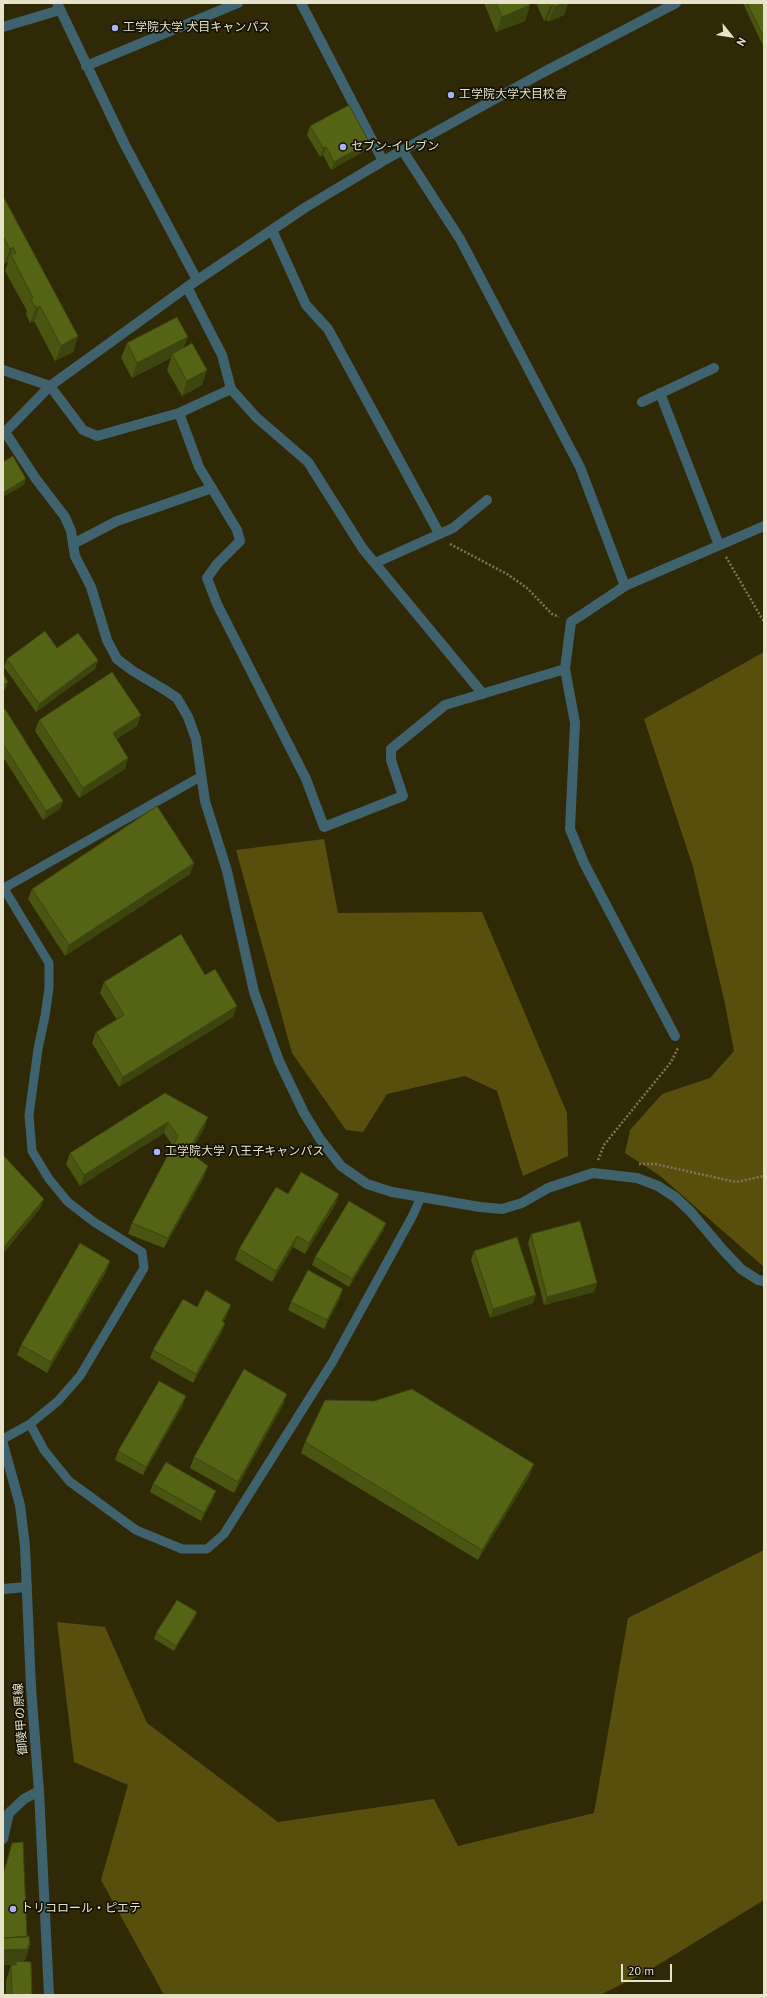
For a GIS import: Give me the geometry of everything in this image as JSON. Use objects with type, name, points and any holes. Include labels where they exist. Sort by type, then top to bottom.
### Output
[{"type":"street","points":[[86,66],[238,3]]},
{"type":"street","points":[[301,3],[383,161]]},
{"type":"street","points":[[676,3],[542,73],[383,161],[306,206],[187,287],[50,386],[4,433],[65,517],[70,531],[75,556],[91,587],[107,640],[118,659],[133,671],[177,698],[188,717],[196,739],[200,777],[205,802],[227,871],[254,992],[279,1061],[304,1113],[320,1140],[341,1166],[367,1184],[392,1192],[480,1207],[502,1209],[522,1203],[548,1188],[593,1173],[637,1178],[658,1186],[675,1197],[690,1211],[741,1269],[758,1280],[764,1281]]},
{"type":"street","points":[[3,27],[59,6],[86,66],[125,145],[197,280]]},
{"type":"street","points":[[403,151],[460,238],[580,466],[625,586]]},
{"type":"street","points":[[272,230],[306,305],[328,329],[439,533]]},
{"type":"street","points":[[187,287],[222,355],[231,389],[256,417],[308,462],[363,549],[483,694]]},
{"type":"street","points":[[642,402],[714,368]]},
{"type":"street","points":[[3,370],[50,386],[83,430],[97,436],[179,413],[231,389]]},
{"type":"street","points":[[660,393],[719,545]]},
{"type":"street","points":[[179,413],[199,467],[237,530],[240,541],[217,564],[207,578],[217,604],[306,779],[324,827],[403,796],[391,760],[391,749],[445,705],[565,669]]},
{"type":"street","points":[[73,544],[118,521],[212,488]]},
{"type":"street","points":[[375,563],[453,528],[487,500]]},
{"type":"street","points":[[675,1036],[584,863],[570,829],[575,723],[565,669],[571,622],[625,586],[764,526]]},
{"type":"street","name":"御陵甲の原線","points":[[3,1444],[20,1505],[27,1586],[31,1687],[39,1791],[49,1995]]},
{"type":"street","points":[[3,1589],[27,1586]]},
{"type":"street","points":[[3,1839],[9,1813],[24,1799],[39,1791]]},
{"type":"lane","points":[[3,1439],[30,1424],[58,1401],[80,1376],[144,1268],[142,1252],[94,1222],[68,1202],[49,1179],[32,1151],[29,1115],[37,1056],[49,988],[49,963],[3,888],[200,777]]},
{"type":"lane","points":[[30,1424],[44,1450],[69,1481],[136,1530],[182,1549],[207,1549],[224,1534],[333,1361],[414,1215],[421,1197]]},
{"type":"path","points":[[439,533],[448,543],[507,574],[527,588],[552,614],[571,622]]},
{"type":"path","points":[[719,545],[764,622]]},
{"type":"path","points":[[593,1173],[604,1145],[671,1062],[678,1050],[675,1036]]},
{"type":"path","points":[[620,1175],[633,1164],[655,1164],[736,1182],[764,1176]]},
{"type":"shaded area","points":[[764,652],[764,1267],[659,1175],[625,1153],[630,1130],[662,1094],[710,1078],[734,1051],[725,1004],[693,867],[644,719]]},
{"type":"shaded area","points":[[324,839],[338,913],[482,912],[567,1113],[568,1156],[523,1176],[497,1091],[465,1076],[387,1094],[363,1132],[346,1130],[292,1053],[236,850]]},
{"type":"shaded area","points":[[764,1550],[764,1900],[648,1971],[600,1995],[164,1995],[101,1880],[128,1785],[74,1762],[57,1622],[105,1627],[147,1723],[278,1822],[434,1799],[458,1846],[594,1813],[628,1618]]},
{"type":"building","points":[[496,3],[529,3],[530,5],[502,17]]},
{"type":"building","points":[[548,3],[562,3],[554,7],[553,5],[550,6]]},
{"type":"building","points":[[747,3],[764,3],[764,38]]},
{"type":"building","points":[[349,105],[369,142],[334,162],[326,147],[323,148],[310,126]]},
{"type":"building","points":[[3,196],[78,336],[61,346],[40,306],[36,308],[31,299],[33,298],[11,255],[16,253],[13,247],[10,249],[3,236]]},
{"type":"building","points":[[177,317],[188,337],[137,363],[127,343]]},
{"type":"building","points":[[192,343],[207,370],[187,381],[172,354]]},
{"type":"building","points":[[13,456],[26,479],[4,492],[3,462]]},
{"type":"building","points":[[45,631],[57,648],[78,633],[98,660],[39,704],[7,659]]},
{"type":"building","points":[[112,672],[141,715],[113,733],[128,758],[83,788],[39,720]]},
{"type":"building","points":[[3,674],[8,682],[3,685]]},
{"type":"building","points":[[5,709],[63,801],[46,811],[3,744],[3,711]]},
{"type":"building","points":[[157,806],[194,863],[69,945],[32,889]]},
{"type":"building","points":[[181,934],[205,975],[215,969],[237,1006],[123,1077],[96,1032],[124,1015],[104,982]]},
{"type":"building","points":[[165,1093],[208,1117],[188,1151],[208,1166],[168,1238],[132,1223],[178,1136],[168,1122],[84,1175],[70,1153]]},
{"type":"building","points":[[3,1155],[44,1199],[3,1248]]},
{"type":"building","points":[[301,1172],[339,1194],[309,1243],[297,1236],[276,1271],[239,1249],[276,1187],[288,1194]]},
{"type":"building","points":[[349,1201],[386,1223],[352,1279],[315,1257]]},
{"type":"building","points":[[580,1221],[597,1283],[547,1297],[531,1234]]},
{"type":"building","points":[[517,1237],[536,1295],[493,1309],[474,1251]]},
{"type":"building","points":[[80,1243],[110,1261],[51,1362],[21,1345]]},
{"type":"building","points":[[308,1270],[343,1289],[327,1320],[291,1302]]},
{"type":"building","points":[[206,1290],[231,1305],[222,1321],[225,1323],[196,1374],[153,1350],[183,1299],[197,1307]]},
{"type":"building","points":[[244,1369],[287,1394],[238,1482],[194,1457]]},
{"type":"building","points":[[159,1381],[186,1396],[146,1467],[118,1451]]},
{"type":"building","points":[[412,1389],[534,1464],[482,1550],[305,1442],[325,1400],[374,1401]]},
{"type":"building","points":[[166,1462],[216,1491],[204,1513],[153,1484]]},
{"type":"building","points":[[177,1600],[197,1612],[176,1646],[156,1633]]},
{"type":"building","name":"トリコロール・ピエテ","points":[[23,1842],[27,1937],[3,1938],[3,1876],[12,1843]]},
{"type":"building","points":[[29,1936],[30,1945],[28,1945],[28,1949],[3,1950],[3,1938]]},
{"type":"building","points":[[16,1961],[31,1962],[32,1995],[12,1995],[11,1965],[16,1965]]},
{"type":"place","name":"工学院大学 犬目キャンパス","points":[[115,28]]},
{"type":"place","name":"工学院大学犬目校舎","points":[[451,95]]},
{"type":"place","name":"セブン-イレブン","points":[[343,147]]},
{"type":"place","name":"工学院大学 八王子キャンパス","points":[[157,1152]]},
{"type":"place","name":"トリコロール・ピエテ","points":[[13,1909]]}]
